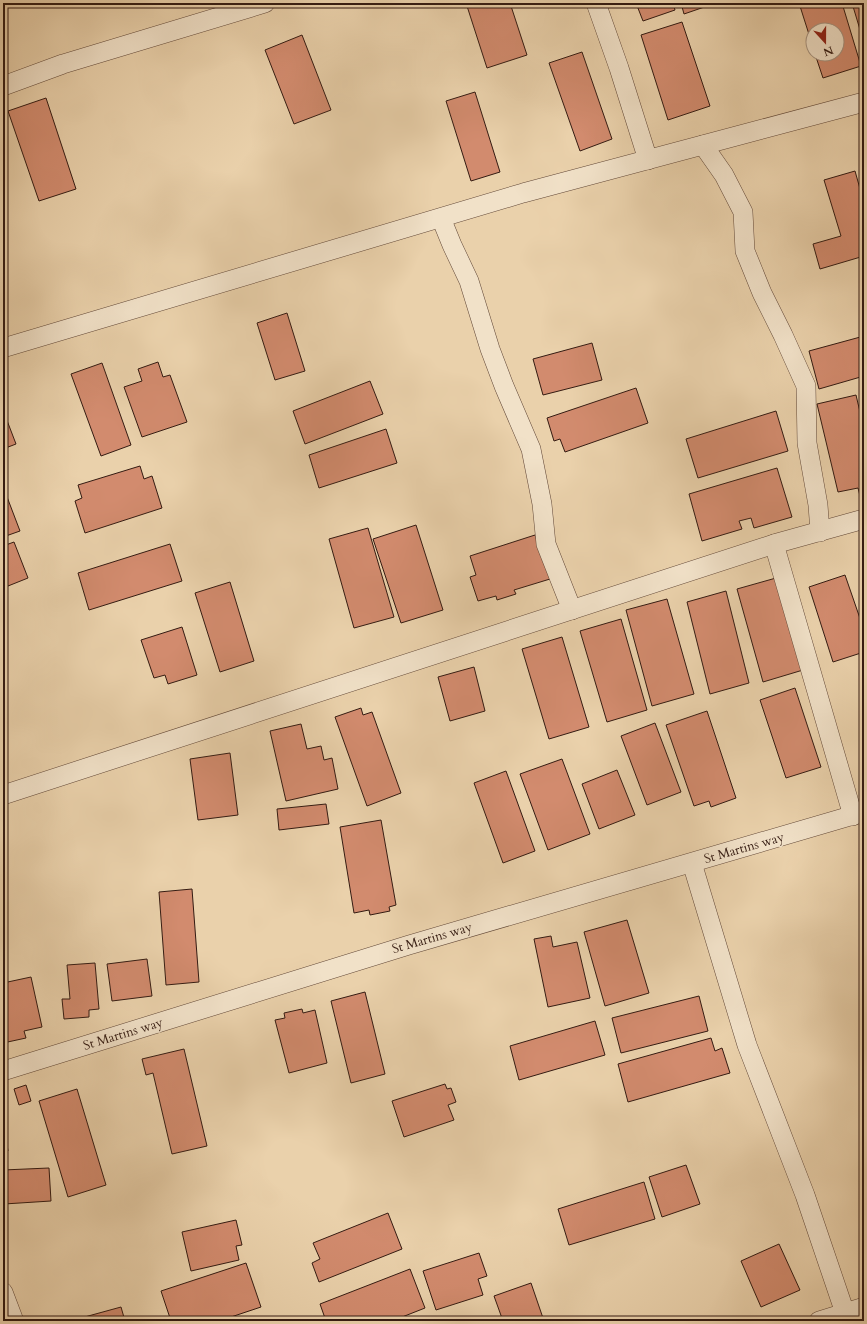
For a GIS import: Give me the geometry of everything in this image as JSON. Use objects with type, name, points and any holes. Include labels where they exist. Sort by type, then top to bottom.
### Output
[{"type":"street","points":[[3,86],[63,64],[265,3]]},
{"type":"street","points":[[596,3],[619,68],[648,160]]},
{"type":"street","points":[[3,348],[523,193],[864,102]]},
{"type":"street","points":[[703,145],[724,175],[743,212],[746,251],[762,293],[806,386],[807,443],[818,504],[820,532]]},
{"type":"street","points":[[441,218],[469,281],[490,349],[531,449],[542,504],[546,544],[572,610]]},
{"type":"street","points":[[3,796],[774,544],[864,519]]},
{"type":"street","points":[[774,544],[859,814]]},
{"type":"street","name":"St Martins way","points":[[3,1071],[409,945],[859,814]]},
{"type":"street","points":[[692,863],[747,1045],[805,1195],[844,1313]]},
{"type":"street","points":[[3,1292],[14,1321]]},
{"type":"street","points":[[819,1321],[864,1307]]},
{"type":"building","points":[[466,3],[510,3],[527,55],[487,68]]},
{"type":"building","points":[[636,3],[673,3],[675,10],[643,21]]},
{"type":"building","points":[[681,3],[716,3],[684,14]]},
{"type":"building","points":[[799,3],[842,3],[861,66],[823,78],[818,62],[845,62],[845,22],[805,22]]},
{"type":"building","points":[[852,3],[864,3],[864,43]]},
{"type":"building","points":[[682,22],[710,106],[668,120],[641,35]]},
{"type":"building","points":[[302,35],[331,110],[294,124],[265,50]]},
{"type":"building","points":[[582,52],[612,139],[580,151],[549,63]]},
{"type":"building","points":[[475,92],[500,172],[471,181],[446,101]]},
{"type":"building","points":[[46,98],[76,189],[39,201],[8,111]]},
{"type":"building","points":[[855,171],[864,203],[864,256],[820,269],[813,244],[841,236],[824,180]]},
{"type":"building","points":[[287,313],[305,371],[275,380],[257,323]]},
{"type":"building","points":[[864,336],[864,376],[819,389],[809,351]]},
{"type":"building","points":[[592,343],[602,380],[543,395],[533,359]]},
{"type":"building","points":[[158,362],[163,377],[170,375],[187,422],[142,437],[124,387],[142,381],[138,369]]},
{"type":"building","points":[[102,363],[131,445],[101,456],[71,374]]},
{"type":"building","points":[[370,381],[383,414],[305,444],[293,411]]},
{"type":"building","points":[[636,388],[648,423],[565,452],[560,439],[554,441],[547,418]]},
{"type":"building","points":[[856,395],[864,429],[864,495],[860,496],[858,488],[838,492],[817,404]]},
{"type":"building","points":[[3,410],[16,444],[3,449]]},
{"type":"building","points":[[776,411],[788,451],[698,478],[686,439]]},
{"type":"building","points":[[386,429],[397,463],[319,488],[309,455]]},
{"type":"building","points":[[140,466],[144,479],[152,476],[162,508],[85,533],[75,501],[82,498],[78,485]]},
{"type":"building","points":[[777,468],[792,517],[754,528],[751,518],[739,521],[742,529],[702,541],[689,494]]},
{"type":"building","points":[[4,489],[20,531],[3,537],[3,490]]},
{"type":"building","points":[[416,525],[443,610],[401,623],[373,539]]},
{"type":"building","points":[[368,528],[394,617],[354,628],[329,539]]},
{"type":"building","points":[[535,535],[550,579],[514,590],[516,594],[497,600],[496,596],[478,601],[470,577],[476,575],[470,556]]},
{"type":"building","points":[[14,542],[28,578],[3,588],[3,546]]},
{"type":"building","points":[[170,544],[182,581],[89,610],[78,573]]},
{"type":"building","points":[[845,575],[864,630],[864,652],[833,662],[809,587]]},
{"type":"building","points":[[776,578],[803,670],[763,682],[737,589]]},
{"type":"building","points":[[230,582],[254,661],[220,672],[195,593]]},
{"type":"building","points":[[726,591],[749,683],[710,694],[687,602]]},
{"type":"building","points":[[667,599],[694,694],[652,706],[626,610]]},
{"type":"building","points":[[621,619],[647,710],[607,722],[580,631]]},
{"type":"building","points":[[182,627],[197,675],[168,684],[165,675],[154,678],[141,640]]},
{"type":"building","points":[[562,637],[589,727],[549,739],[522,649]]},
{"type":"building","points":[[474,667],[485,711],[450,721],[438,677]]},
{"type":"building","points":[[795,688],[821,767],[786,778],[760,700]]},
{"type":"building","points":[[361,708],[363,715],[372,712],[401,793],[367,806],[335,717]]},
{"type":"building","points":[[707,711],[736,798],[711,807],[709,801],[694,806],[666,725]]},
{"type":"building","points":[[655,723],[681,792],[647,805],[621,736]]},
{"type":"building","points":[[301,724],[307,749],[321,746],[324,760],[332,758],[338,789],[286,801],[270,731]]},
{"type":"building","points":[[230,753],[238,815],[198,820],[190,759]]},
{"type":"building","points":[[562,759],[590,834],[548,850],[520,774]]},
{"type":"building","points":[[617,770],[635,815],[599,829],[582,784]]},
{"type":"building","points":[[506,771],[535,851],[503,863],[474,783]]},
{"type":"building","points":[[326,804],[329,824],[279,830],[277,809]]},
{"type":"building","points":[[381,820],[396,905],[389,907],[390,911],[370,915],[369,910],[354,913],[340,827]]},
{"type":"building","points":[[192,889],[199,982],[166,985],[159,892]]},
{"type":"building","points":[[627,920],[649,993],[605,1006],[584,932]]},
{"type":"building","points":[[551,936],[553,947],[577,942],[590,998],[548,1007],[534,939]]},
{"type":"building","points":[[147,959],[152,996],[112,1001],[107,964]]},
{"type":"building","points":[[95,963],[99,1009],[89,1010],[89,1017],[64,1019],[62,999],[70,999],[67,965]]},
{"type":"building","points":[[31,977],[42,1027],[24,1031],[26,1038],[3,1043],[3,983]]},
{"type":"building","points":[[365,992],[385,1074],[351,1083],[331,1001]]},
{"type":"building","points":[[699,996],[708,1031],[621,1053],[612,1018]]},
{"type":"building","points":[[302,1009],[303,1013],[315,1010],[327,1063],[289,1073],[275,1020],[285,1018],[284,1013]]},
{"type":"building","points":[[595,1021],[605,1055],[519,1080],[510,1046]]},
{"type":"building","points":[[711,1038],[715,1051],[722,1048],[730,1073],[628,1102],[618,1064]]},
{"type":"building","points":[[184,1049],[207,1146],[172,1154],[153,1073],[146,1075],[142,1059]]},
{"type":"building","points":[[445,1084],[447,1089],[451,1088],[456,1102],[448,1105],[454,1120],[404,1137],[392,1101]]},
{"type":"building","points":[[26,1085],[31,1101],[19,1105],[14,1089]]},
{"type":"building","points":[[77,1089],[106,1185],[68,1197],[39,1101]]},
{"type":"building","points":[[3,1132],[5,1132],[8,1151],[3,1151]]},
{"type":"building","points":[[686,1165],[700,1204],[662,1217],[649,1177]]},
{"type":"building","points":[[49,1168],[51,1201],[4,1204],[3,1170]]},
{"type":"building","points":[[644,1182],[655,1219],[569,1245],[558,1209]]},
{"type":"building","points":[[388,1213],[402,1249],[319,1282],[312,1263],[320,1259],[313,1243]]},
{"type":"building","points":[[236,1220],[242,1245],[236,1246],[239,1260],[191,1271],[182,1232]]},
{"type":"building","points":[[779,1244],[800,1290],[761,1307],[741,1261]]},
{"type":"building","points":[[479,1253],[487,1276],[478,1279],[483,1295],[436,1310],[423,1271]]},
{"type":"building","points":[[246,1263],[261,1307],[219,1321],[171,1321],[161,1291]]},
{"type":"building","points":[[410,1269],[425,1308],[392,1321],[326,1321],[320,1304]]},
{"type":"building","points":[[531,1283],[544,1321],[503,1321],[494,1296]]},
{"type":"building","points":[[121,1307],[125,1321],[70,1321]]}]
